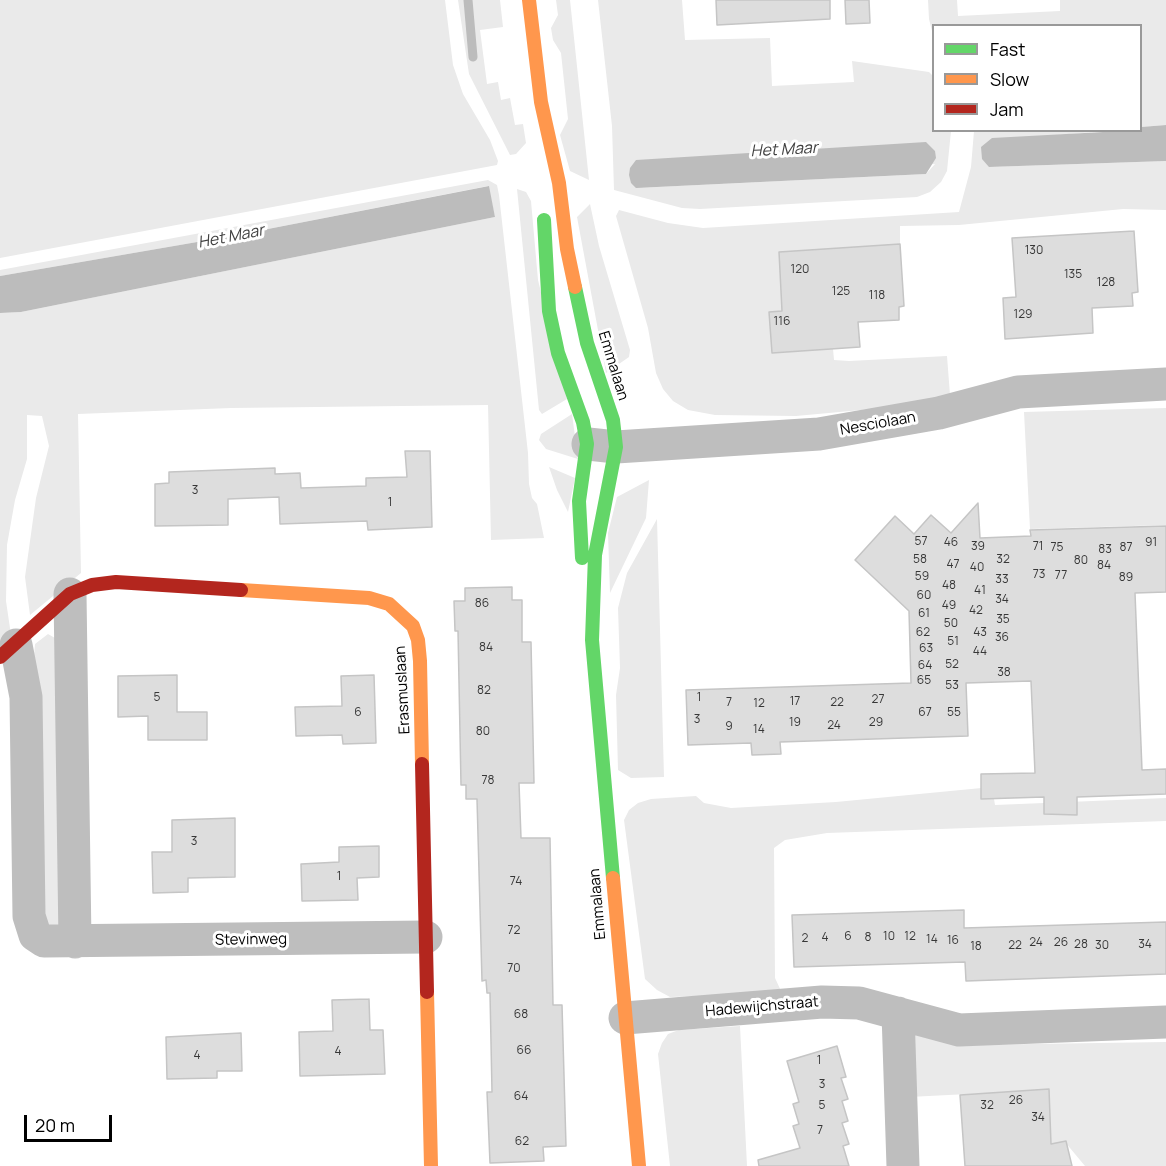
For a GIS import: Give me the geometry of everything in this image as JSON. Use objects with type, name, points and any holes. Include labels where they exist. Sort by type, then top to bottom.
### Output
[{"type":"main road","name":"Emmalaan","points":[[529,0],[541,102],[587,343],[613,420],[580,486],[579,518],[584,606],[592,640]]},
{"type":"main road","name":"Emmalaan","points":[[539,156],[541,102]]},
{"type":"main road","name":"Emmalaan","points":[[543,201],[549,311],[558,353],[583,422],[602,445],[592,640],[639,1166]]},
{"type":"main road","name":"Erasmuslaan","points":[[8,651],[70,594],[92,585],[116,582],[369,598],[389,604],[413,626],[418,640],[420,661],[431,1166]]},
{"type":"street","name":"Nesciolaan","points":[[602,445],[819,434],[939,413],[1017,393],[1166,384]]},
{"type":"street","points":[[70,594],[75,942]]},
{"type":"street","name":"Stevinweg","points":[[8,651],[26,697],[29,916],[35,935],[44,941],[75,942],[426,937]]},
{"type":"street","name":"Hadewijchstraat","points":[[625,1018],[822,1002],[859,1003],[959,1030],[1166,1022]]},
{"type":"street","points":[[898,1013],[903,1166]]},
{"type":"shaded area","points":[[0,0],[445,0],[453,65],[463,94],[490,140],[498,161],[497,165],[0,258]]},
{"type":"shaded area","points":[[458,0],[500,0],[503,27],[480,30],[487,84],[498,82],[501,100],[510,98],[515,125],[523,124],[526,143],[516,154],[510,155],[469,74]]},
{"type":"shaded area","points":[[556,0],[570,0],[589,180],[570,171],[560,135],[568,119],[561,53],[553,40],[551,28],[558,15]]},
{"type":"shaded area","points":[[598,0],[682,0],[685,40],[770,38],[772,86],[854,82],[852,61],[929,72],[932,75],[932,132],[951,132],[947,171],[941,182],[930,192],[917,197],[700,209],[682,208],[614,190],[612,126]],"holes":[[[935,164],[926,174],[636,188]]]},
{"type":"shaded area","points":[[928,0],[957,0],[958,16],[1060,11],[1060,0],[1166,0],[1166,125],[1142,127],[1142,24],[932,24],[932,31]]},
{"type":"shaded area","points":[[974,132],[1095,132],[1057,135],[989,167],[1166,161],[1166,210],[1123,209],[959,225],[900,226],[900,244],[779,252],[782,311],[769,312],[772,353],[833,349],[834,360],[849,361],[947,356],[950,395],[872,409],[796,416],[715,415],[688,410],[673,401],[663,389],[656,373],[648,328],[616,216],[619,210],[668,223],[703,228],[959,212],[971,167]]},
{"type":"shaded area","points":[[488,180],[497,185],[499,195],[528,453],[529,484],[532,498],[537,504],[544,538],[491,540],[488,405],[231,408],[78,414],[81,573],[30,615],[25,577],[36,498],[49,446],[42,416],[27,415],[27,459],[15,500],[7,545],[6,601],[11,635],[0,646],[0,313],[21,312],[495,217],[488,186],[232,236],[0,276],[0,270]]},
{"type":"shaded area","points":[[517,189],[526,192],[531,201],[538,280],[567,399],[542,414],[539,410]]},
{"type":"shaded area","points":[[590,204],[599,246],[630,350],[629,357],[606,373],[577,217]]},
{"type":"shaded area","points":[[1166,408],[1166,525],[1030,529],[1024,412]]},
{"type":"shaded area","points":[[572,414],[578,459],[546,449],[539,440],[541,434]]},
{"type":"shaded area","points":[[549,467],[575,478],[568,512],[557,490]]},
{"type":"shaded area","points":[[649,480],[646,518],[610,593],[608,533],[617,497]]},
{"type":"shaded area","points":[[657,519],[664,777],[631,778],[618,770],[616,695],[620,668],[618,608],[627,573]]},
{"type":"shaded area","points":[[48,634],[55,638],[60,928],[44,930],[34,656],[35,644]]},
{"type":"shaded area","points":[[992,787],[995,805],[1166,798],[1166,821],[827,833],[785,840],[774,848],[775,978],[782,993],[670,997],[657,990],[645,979],[624,820],[629,810],[638,803],[651,799],[696,796],[704,803],[731,808],[836,802]]},
{"type":"shaded area","points":[[740,1026],[747,1166],[670,1166],[658,1054],[662,1043],[668,1034],[679,1030]]},
{"type":"shaded area","points":[[909,1031],[966,1045],[1166,1042],[1166,1166],[1085,1166],[1065,1142],[1048,1145],[1047,1090],[909,1097]]},
{"type":"water","points":[[1166,125],[1166,161],[989,167],[982,159],[981,147],[992,138],[1142,132],[1142,127]]},
{"type":"water","points":[[926,142],[935,151],[936,158],[926,174],[636,188],[631,183],[629,175],[630,168],[636,160]]},
{"type":"water","name":"Het Maar","points":[[489,186],[495,217],[21,312],[0,313],[0,276],[232,236]]},
{"type":"building","points":[[716,0],[830,0],[830,19],[717,25]]},
{"type":"building","points":[[845,0],[869,0],[870,23],[846,24]]},
{"type":"building","points":[[1134,231],[1138,292],[1132,293],[1133,306],[1092,308],[1093,333],[1005,339],[1003,298],[1016,297],[1012,238]]},
{"type":"building","points":[[900,244],[904,306],[899,307],[899,320],[858,322],[860,347],[772,353],[769,312],[782,311],[779,252]]},
{"type":"building","points":[[405,451],[430,451],[432,527],[368,530],[367,521],[280,524],[279,497],[228,499],[228,525],[155,526],[155,484],[169,483],[169,472],[275,468],[275,474],[300,473],[301,488],[366,486],[366,478],[407,477]]},
{"type":"building","points":[[978,503],[980,538],[1031,536],[1030,530],[1166,526],[1166,592],[1135,593],[1142,770],[1166,769],[1166,794],[1077,797],[1077,815],[1044,814],[1044,797],[981,799],[981,774],[1035,773],[1031,681],[966,683],[968,736],[780,742],[781,754],[752,755],[751,743],[688,745],[686,690],[911,683],[909,611],[855,560],[895,516],[914,534],[931,515],[951,533]]},
{"type":"building","points":[[512,587],[512,600],[522,600],[522,642],[531,642],[534,783],[519,783],[521,838],[550,838],[553,1005],[562,1005],[566,1146],[543,1147],[544,1161],[490,1163],[487,1092],[492,1092],[490,993],[487,993],[486,980],[482,981],[477,799],[466,799],[466,785],[461,785],[458,631],[455,631],[454,601],[465,601],[465,588]]},
{"type":"building","points":[[177,675],[177,712],[207,712],[207,740],[148,740],[148,716],[118,717],[118,676]]},
{"type":"building","points":[[374,675],[376,743],[343,744],[342,735],[296,736],[295,707],[342,706],[341,676]]},
{"type":"building","points":[[235,818],[235,877],[188,878],[188,892],[153,893],[152,852],[172,852],[172,820]]},
{"type":"building","points":[[379,846],[379,877],[357,878],[358,900],[302,901],[301,864],[339,862],[339,847]]},
{"type":"building","points":[[964,910],[964,928],[1166,922],[1166,974],[966,981],[965,962],[794,967],[792,915]]},
{"type":"building","points":[[369,999],[370,1030],[383,1030],[385,1074],[300,1076],[299,1032],[333,1031],[332,1000]]},
{"type":"building","points":[[241,1033],[242,1071],[217,1071],[217,1078],[167,1079],[166,1037]]},
{"type":"building","points":[[837,1046],[846,1077],[841,1078],[848,1099],[842,1101],[848,1121],[842,1123],[849,1144],[843,1146],[849,1166],[759,1166],[758,1160],[800,1148],[793,1126],[799,1124],[793,1104],[799,1102],[787,1061]]},
{"type":"building","points":[[1049,1089],[1051,1144],[1066,1141],[1072,1166],[965,1166],[960,1095]]},
{"type":"waterway","points":[[468,0],[473,57]]},
{"type":"traffic: fast","points":[[544,220],[549,311],[558,353],[583,422],[587,444],[579,501],[582,558]]},
{"type":"traffic: fast","points":[[575,287],[587,343],[613,420],[616,447],[595,555],[592,640],[613,878]]},
{"type":"traffic: slow","points":[[529,0],[541,102],[559,183],[567,249],[575,287]]},
{"type":"traffic: slow","points":[[241,590],[369,598],[389,604],[413,626],[418,640],[420,661],[422,764]]},
{"type":"traffic: slow","points":[[613,878],[639,1166]]},
{"type":"traffic: slow","points":[[427,992],[431,1166]]},
{"type":"traffic: jam","points":[[0,657],[70,594],[92,585],[116,582],[241,590]]},
{"type":"traffic: jam","points":[[422,764],[427,992]]}]
